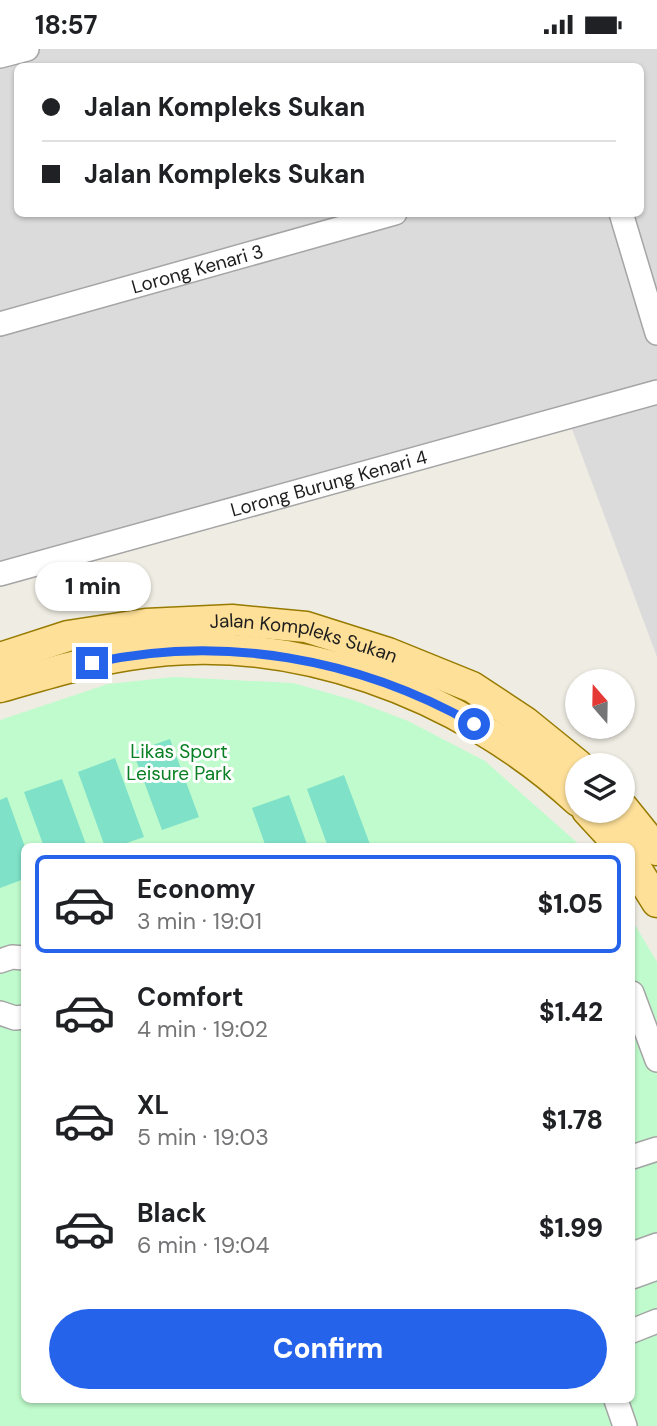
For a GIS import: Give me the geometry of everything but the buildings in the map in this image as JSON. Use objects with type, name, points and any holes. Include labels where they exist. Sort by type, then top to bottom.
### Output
[{"type":"main road","name":"Jalan Kompleks Sukan","points":[[0,658],[68,636],[146,624],[232,620],[306,627],[388,653],[472,687],[524,722],[565,755]]},
{"type":"main road","name":"Jalan Kompleks Sukan","points":[[0,687],[74,667],[165,651],[241,651],[299,659],[344,669],[457,714],[508,744],[565,790]]},
{"type":"main road","points":[[599,823],[617,843]]},
{"type":"main road","points":[[635,823],[657,850]]},
{"type":"main road","points":[[635,867],[657,902]]},
{"type":"street","points":[[0,56],[27,49]]},
{"type":"street","name":"Lorong Kenari 3","points":[[0,324],[380,217]]},
{"type":"street","points":[[622,217],[657,333]]},
{"type":"street","name":"Lorong Burung Kenari 4","points":[[0,574],[657,392]]},
{"type":"street","points":[[0,961],[12,957],[21,958]]},
{"type":"street","points":[[635,1001],[657,1060]]},
{"type":"street","points":[[0,1013],[21,1017]]},
{"type":"street","points":[[635,1253],[657,1245]]},
{"type":"street","points":[[635,1276],[657,1268]]},
{"type":"street","points":[[635,1330],[657,1321]]},
{"type":"street","points":[[617,1403],[625,1426]]},
{"type":"shaded area","points":[[0,49],[657,49],[657,657],[572,429],[0,582]]},
{"type":"green space","name":"Likas Sport Leisure Park","points":[[174,677],[293,683],[353,700],[408,721],[485,761],[577,843],[21,843],[21,1403],[635,1403],[635,925],[657,962],[657,1426],[0,1426],[0,720],[108,684]]},
{"type":"green space","points":[[170,739],[199,817],[162,830],[133,752]]},
{"type":"green space","points":[[115,758],[144,837],[127,843],[104,843],[78,772]]},
{"type":"green space","points":[[344,775],[370,843],[327,843],[307,789]]},
{"type":"green space","points":[[62,779],[86,843],[43,843],[24,792]]},
{"type":"green space","points":[[289,795],[307,843],[265,843],[252,808]]},
{"type":"green space","points":[[7,797],[24,843],[21,843],[21,880],[0,888],[0,800]]},
{"type":"route","points":[[92,663],[129,655],[203,649],[299,659],[344,669],[457,714],[474,724]]}]
